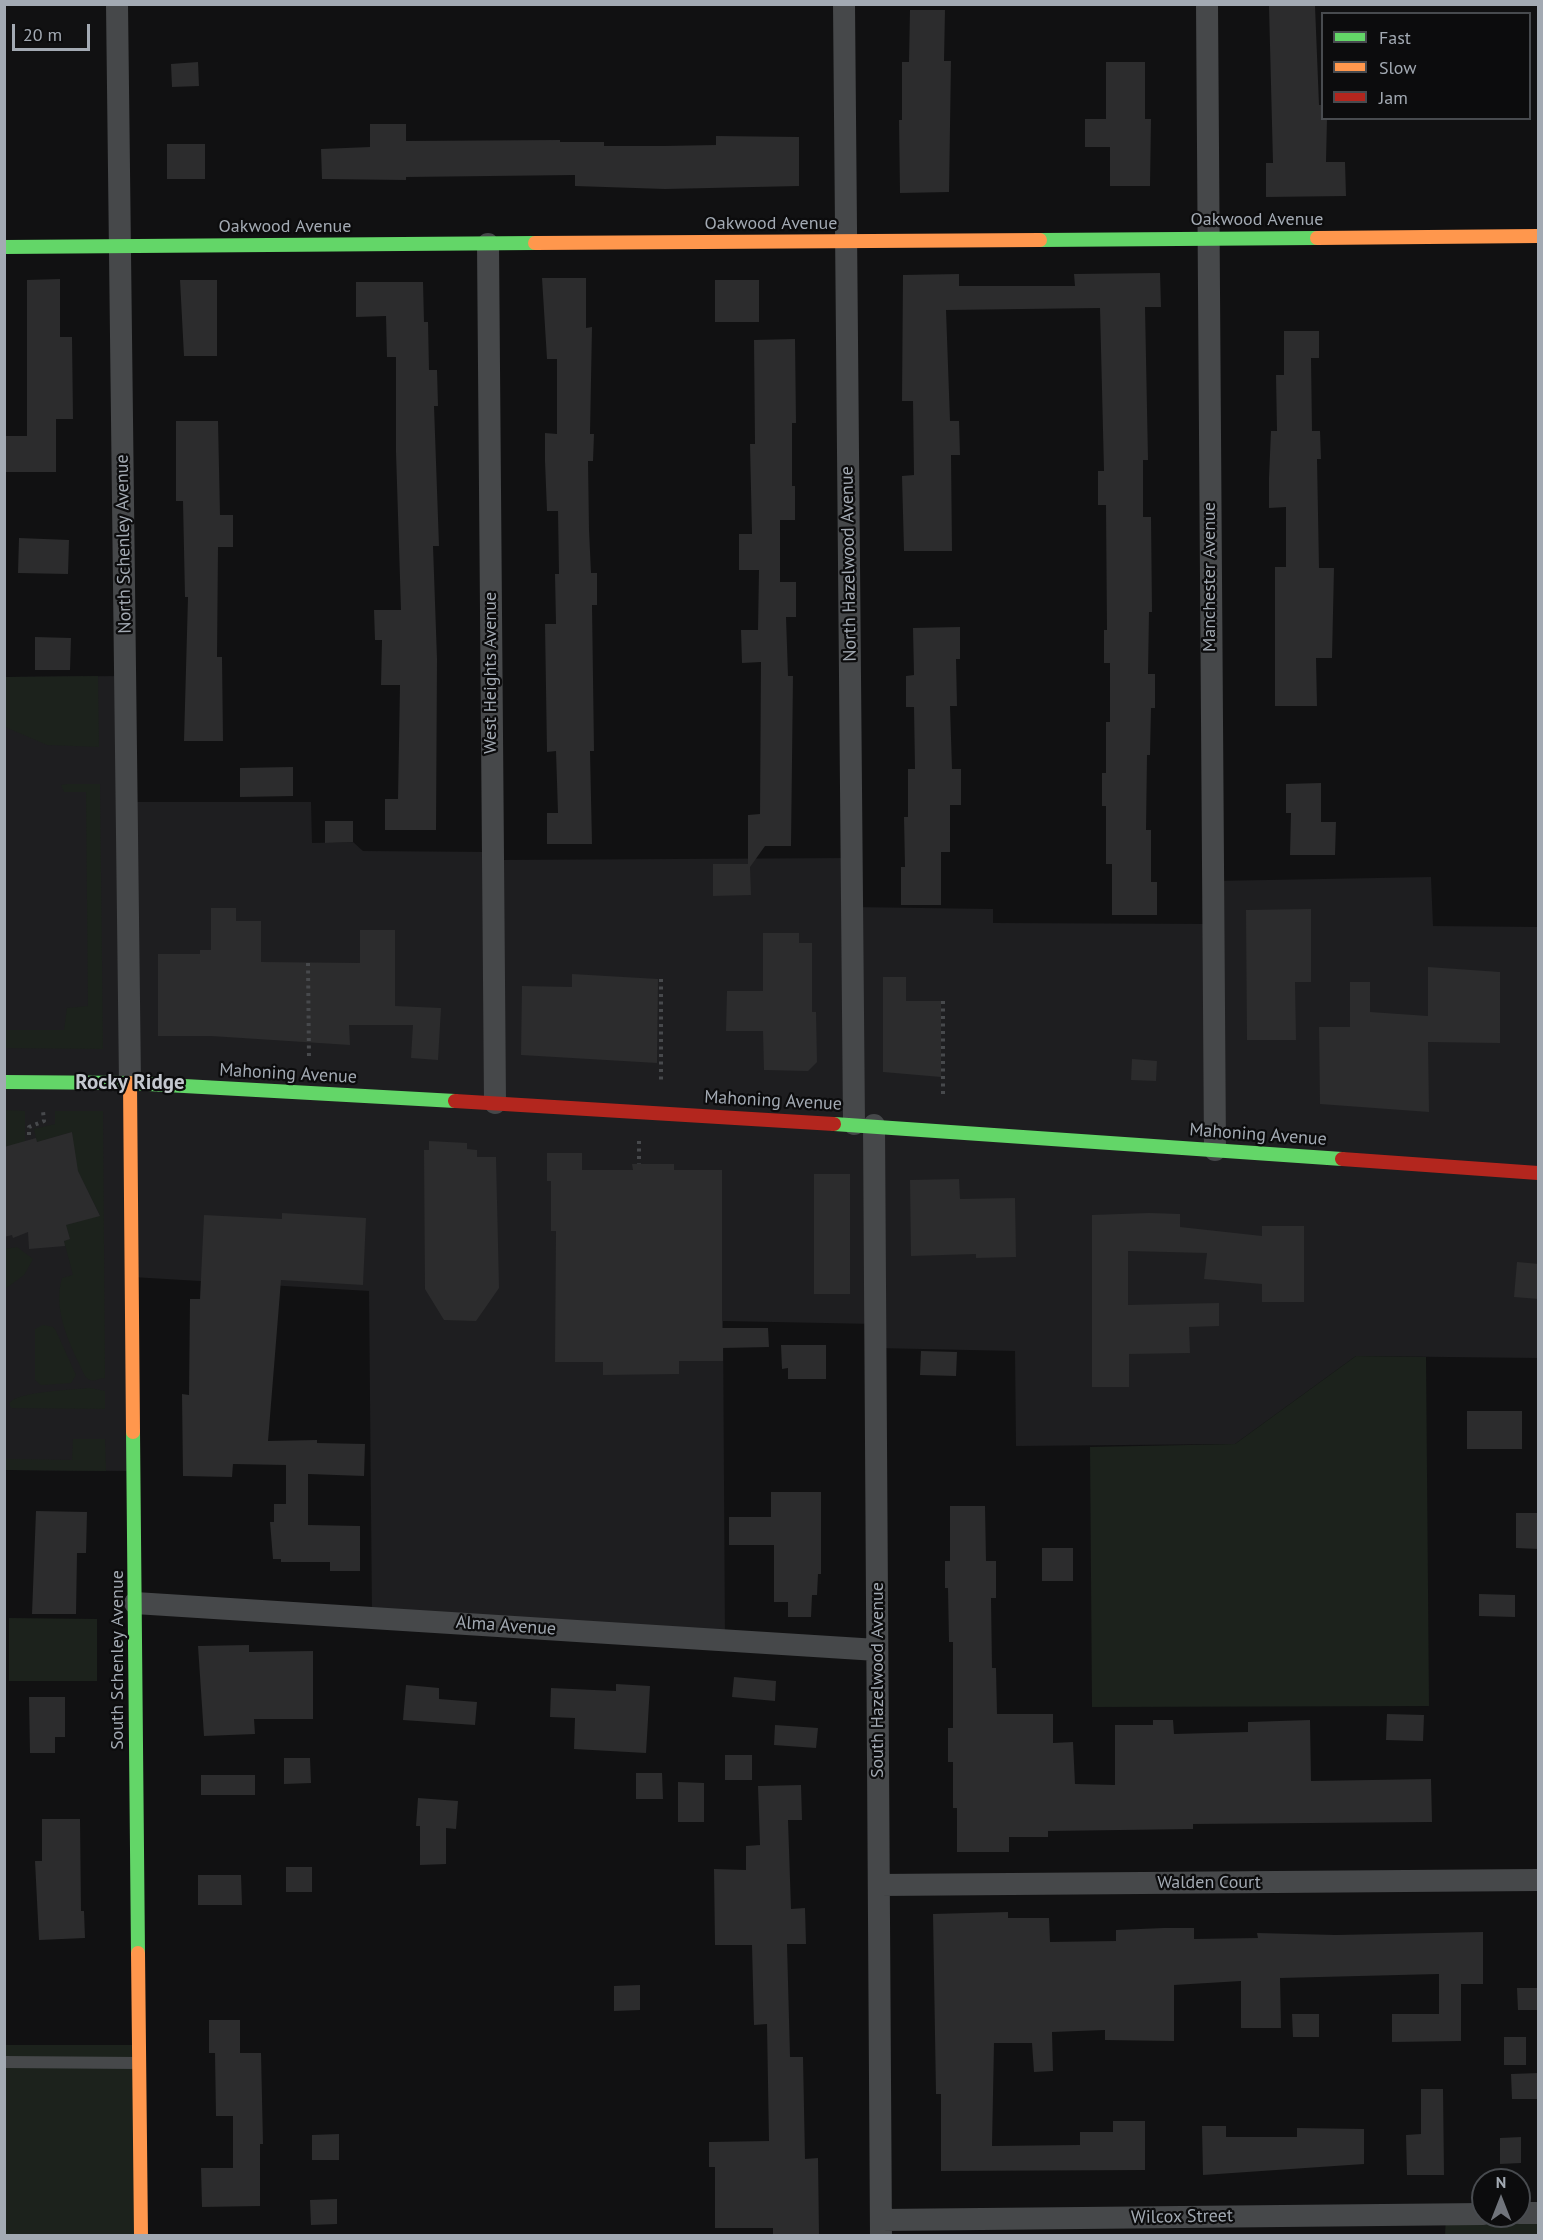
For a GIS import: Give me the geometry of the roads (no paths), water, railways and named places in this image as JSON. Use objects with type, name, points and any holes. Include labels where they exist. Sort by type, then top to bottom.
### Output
[{"type":"street","name":"North Schenley Avenue","points":[[117,4],[130,1083]]},
{"type":"street","name":"North Hazelwood Avenue","points":[[844,4],[846,241],[864,1125]]},
{"type":"street","name":"Manchester Avenue","points":[[1207,4],[1215,1150]]},
{"type":"street","name":"Oakwood Avenue","points":[[4,247],[1539,236]]},
{"type":"street","name":"West Heights Avenue","points":[[488,244],[495,1103]]},
{"type":"street","name":"Mahoning Avenue","points":[[4,1082],[130,1083],[495,1103],[864,1125],[1539,1173]]},
{"type":"street","name":"South Schenley Avenue","points":[[130,1083],[141,2235]]},
{"type":"street","name":"South Hazelwood Avenue","points":[[864,1125],[877,1650],[881,2228]]},
{"type":"street","name":"Alma Avenue","points":[[135,1603],[877,1650]]},
{"type":"street","name":"Walden Court","points":[[879,1886],[1539,1880]]},
{"type":"street","name":"Wilcox Street","points":[[881,2228],[1471,2214]]},
{"type":"lane","points":[[4,2062],[140,2063]]},
{"type":"district","name":"Rocky Ridge","points":[[130,1083]]}]
